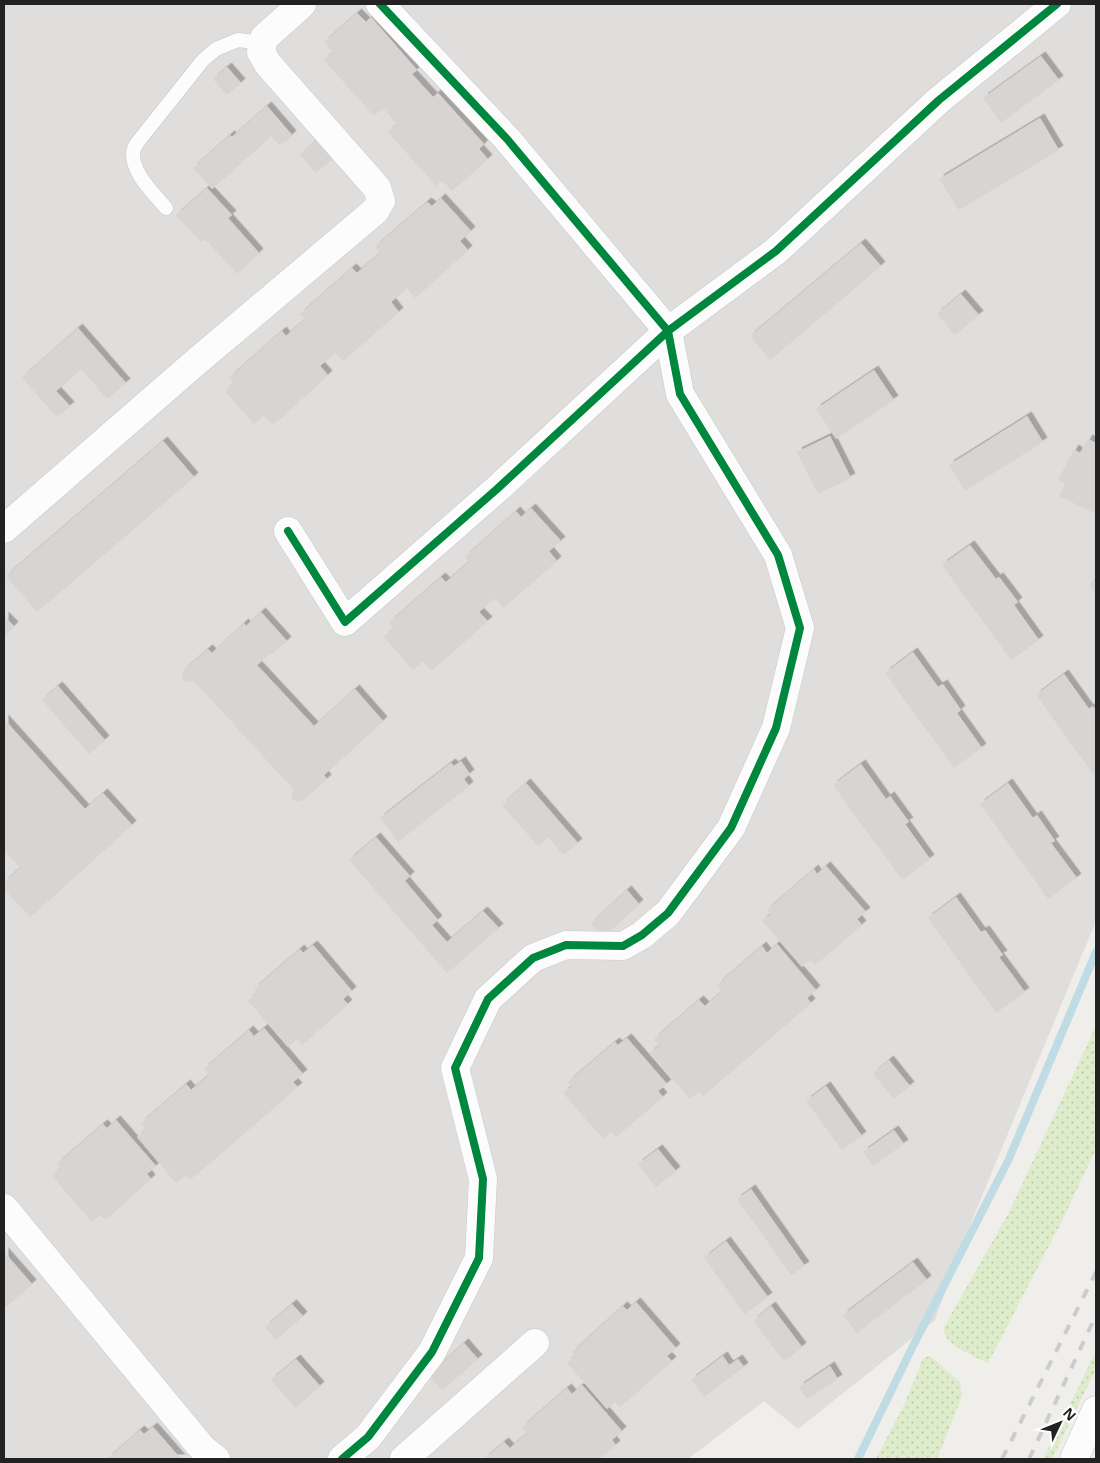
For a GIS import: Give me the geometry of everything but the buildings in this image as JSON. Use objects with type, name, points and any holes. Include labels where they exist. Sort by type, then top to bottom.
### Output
[{"type":"street","points":[[4,529],[196,362],[375,211],[381,201],[377,188],[268,64],[261,52],[264,38],[302,4]]},
{"type":"street","points":[[342,1459],[368,1437],[432,1352],[479,1258],[483,1179],[455,1068],[488,999],[533,958],[566,945],[623,946],[642,935],[668,913],[732,828],[776,728],[800,628],[778,555],[680,394],[668,331],[507,139],[380,4]]},
{"type":"street","points":[[288,531],[345,622],[497,489],[668,331],[776,251],[939,100],[1058,4]]},
{"type":"street","points":[[4,1208],[202,1448],[216,1459]]},
{"type":"street","points":[[404,1459],[535,1343]]},
{"type":"street","points":[[1074,1459],[1096,1410]]},
{"type":"lane","points":[[166,208],[140,175],[135,165],[133,153],[137,143],[203,60],[216,49],[238,40],[263,43]]},
{"type":"shaded area","points":[[4,4],[1096,4],[1096,921],[965,1237],[935,1320],[798,1429],[764,1401],[688,1459],[4,1459]]},
{"type":"green space","points":[[1096,1026],[1096,1149],[1061,1223],[988,1363],[952,1343],[945,1335],[944,1327],[1008,1214]]},
{"type":"green space","points":[[1096,1351],[1096,1369],[1052,1459],[1043,1459]]},
{"type":"green space","points":[[930,1356],[960,1382],[962,1396],[937,1459],[876,1459],[904,1405],[923,1358]]},
{"type":"waterway","points":[[858,1459],[912,1348],[1008,1161],[1096,952]]},
{"type":"railway","points":[[1002,1459],[1096,1272]]},
{"type":"railway","points":[[1029,1459],[1096,1315]]},
{"type":"cycle path","points":[[342,1459],[368,1437],[432,1352],[479,1258],[483,1179],[455,1068],[488,999],[533,958],[566,945],[623,946],[642,935],[668,913],[731,828],[776,728],[800,628],[778,555],[680,394],[668,331],[507,139],[380,4]]},
{"type":"cycle path","points":[[288,531],[345,622],[497,489],[668,331],[776,251],[939,100],[1057,4]]}]
